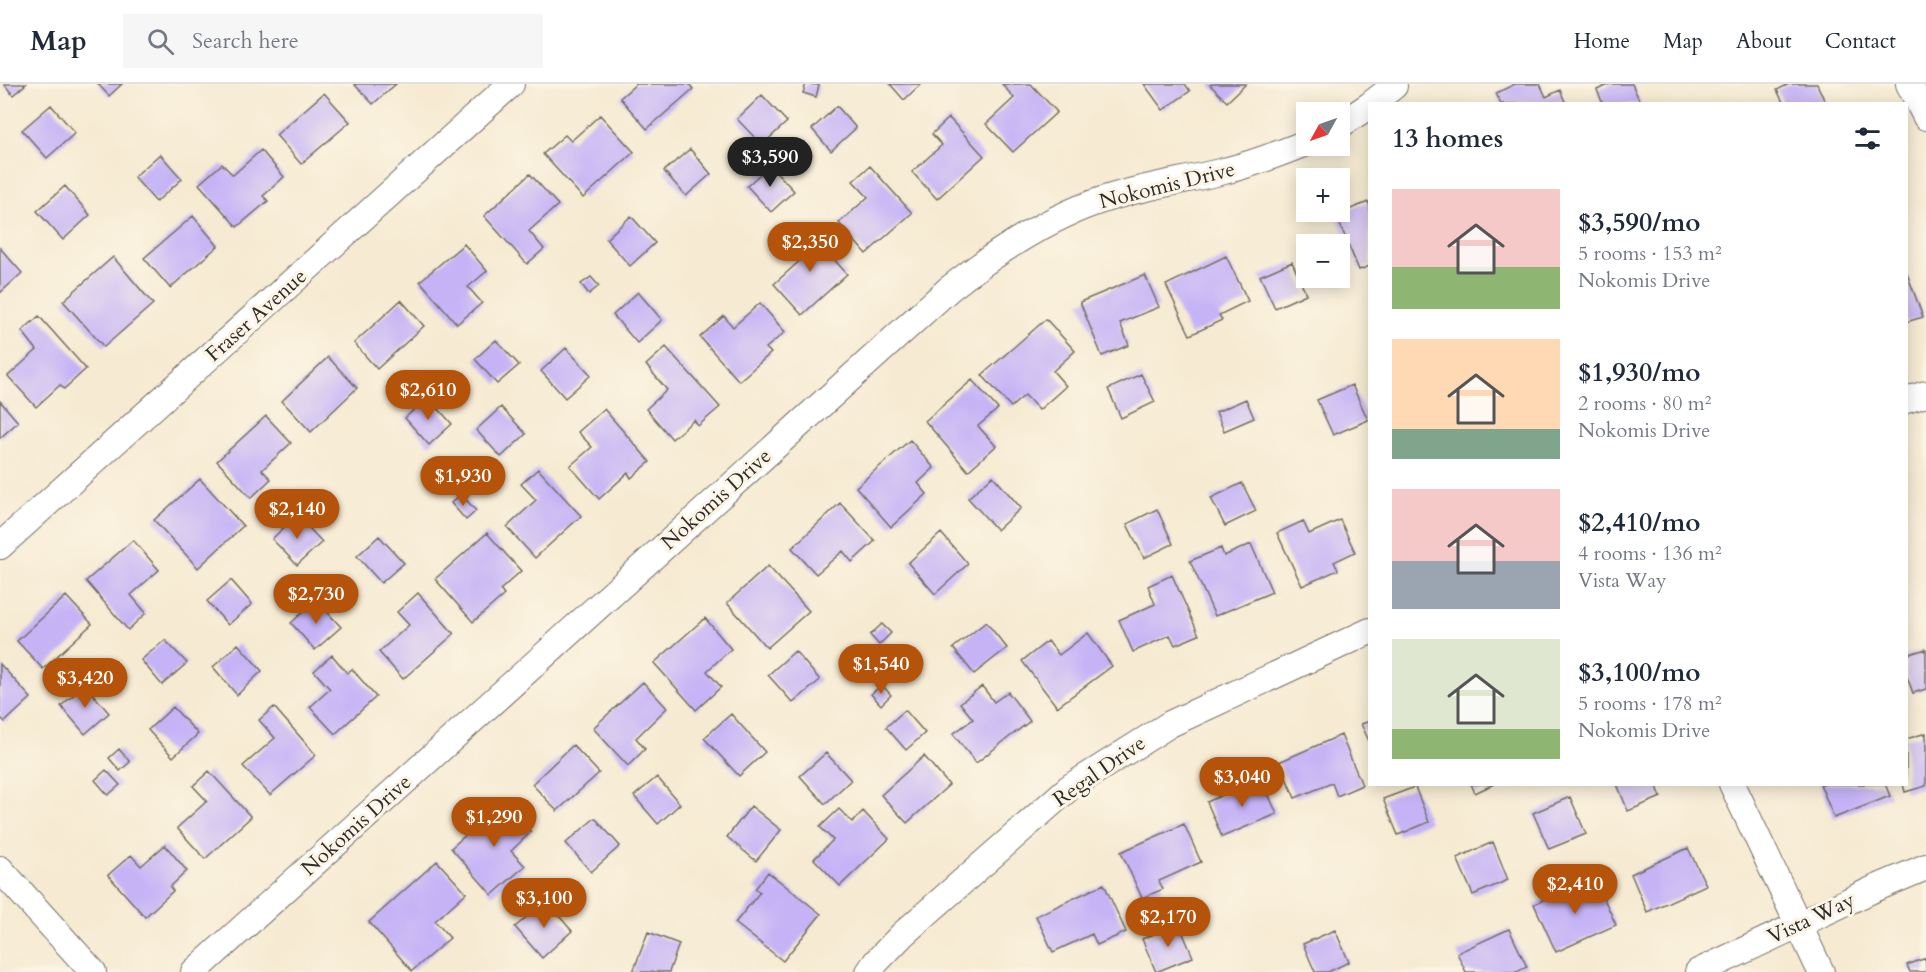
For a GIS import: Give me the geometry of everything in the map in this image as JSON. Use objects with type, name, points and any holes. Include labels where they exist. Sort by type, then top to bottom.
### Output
[{"type":"street","name":"Fraser Avenue","points":[[0,546],[511,84]]},
{"type":"street","points":[[1909,84],[1926,117]]},
{"type":"street","points":[[1374,102],[1397,91]]},
{"type":"street","points":[[1350,118],[1368,105]]},
{"type":"street","name":"Nokomis Drive","points":[[194,972],[949,289],[981,264],[1038,229],[1098,201],[1140,189],[1221,172],[1259,161],[1296,146]]},
{"type":"street","points":[[1908,399],[1926,394]]},
{"type":"street","name":"Regal Drive","points":[[869,972],[903,934],[1070,787],[1170,724],[1368,632]]},
{"type":"street","points":[[1733,786],[1821,972]]},
{"type":"street","name":"Vista Way","points":[[1698,972],[1926,867]]},
{"type":"street","points":[[0,869],[93,972]]},
{"type":"building","points":[[4,84],[26,84],[13,95]]},
{"type":"building","points":[[98,84],[122,84],[109,96]]},
{"type":"building","points":[[354,84],[396,84],[373,104]]},
{"type":"building","points":[[636,84],[689,84],[693,89],[647,129],[620,98]]},
{"type":"building","points":[[806,84],[819,85],[816,97],[803,93]]},
{"type":"building","points":[[890,84],[921,84],[904,100]]},
{"type":"building","points":[[1002,84],[1031,84],[1057,112],[1013,152],[986,124],[1014,98]]},
{"type":"building","points":[[1144,84],[1185,84],[1190,91],[1163,110]]},
{"type":"building","points":[[1246,84],[1227,102],[1210,85]]},
{"type":"building","points":[[1515,84],[1540,84],[1546,97],[1560,90],[1565,102],[1500,102],[1496,93]]},
{"type":"building","points":[[1610,84],[1632,84],[1640,102],[1602,102],[1597,90]]},
{"type":"building","points":[[1789,84],[1817,84],[1825,102],[1783,102],[1777,90]]},
{"type":"building","points":[[324,93],[350,122],[301,164],[276,135]]},
{"type":"building","points":[[762,95],[787,122],[762,145],[737,119]]},
{"type":"building","points":[[51,105],[75,133],[47,158],[22,130]]},
{"type":"building","points":[[837,106],[856,128],[831,151],[812,129]]},
{"type":"building","points":[[600,115],[634,152],[583,198],[543,154],[565,135],[571,141]]},
{"type":"building","points":[[949,118],[984,156],[937,199],[912,172],[942,145],[932,134]]},
{"type":"building","points":[[690,149],[711,174],[686,196],[664,171]]},
{"type":"building","points":[[261,150],[284,177],[263,196],[268,201],[237,227],[199,184],[222,164],[233,175]]},
{"type":"building","points":[[160,154],[182,179],[156,202],[134,177]]},
{"type":"building","points":[[770,165],[794,191],[771,212],[747,186]]},
{"type":"building","points":[[870,166],[912,213],[866,254],[839,223],[868,197],[853,181]]},
{"type":"building","points":[[530,174],[558,205],[529,231],[544,249],[527,264],[484,216]]},
{"type":"building","points":[[65,186],[90,215],[63,240],[37,211]]},
{"type":"building","points":[[1368,202],[1368,267],[1359,270],[1350,248],[1350,234],[1344,234],[1339,222],[1350,222],[1350,209]]},
{"type":"building","points":[[193,216],[218,246],[170,288],[144,258]]},
{"type":"building","points":[[631,216],[655,243],[630,266],[606,239]]},
{"type":"building","points":[[805,227],[847,274],[802,315],[774,284],[804,257],[789,242]]},
{"type":"building","points":[[464,244],[487,271],[468,287],[482,303],[457,324],[420,281]]},
{"type":"building","points":[[0,248],[22,273],[0,293]]},
{"type":"building","points":[[1226,256],[1248,301],[1219,315],[1222,320],[1190,335],[1166,285]]},
{"type":"building","points":[[113,257],[153,304],[104,347],[63,301]]},
{"type":"building","points":[[1292,262],[1296,271],[1296,288],[1303,288],[1306,294],[1275,308],[1260,276]]},
{"type":"building","points":[[1145,275],[1159,307],[1120,323],[1129,345],[1102,356],[1080,302]]},
{"type":"building","points":[[1908,276],[1923,317],[1908,321]]},
{"type":"building","points":[[591,277],[599,286],[589,294],[581,284]]},
{"type":"building","points":[[638,292],[662,320],[637,343],[613,315]]},
{"type":"building","points":[[401,300],[424,326],[377,369],[354,343]]},
{"type":"building","points":[[760,303],[785,332],[766,348],[771,353],[739,381],[700,337],[724,316],[733,327]]},
{"type":"building","points":[[39,316],[86,369],[64,389],[60,385],[36,407],[8,376],[37,350],[22,331]]},
{"type":"building","points":[[1046,319],[1075,351],[1053,371],[1066,386],[1039,410],[1025,395],[1011,407],[982,375]]},
{"type":"building","points":[[496,340],[519,365],[497,384],[475,359]]},
{"type":"building","points":[[666,347],[720,407],[698,426],[694,420],[672,439],[646,409],[667,390],[646,365]]},
{"type":"building","points":[[566,348],[591,375],[565,398],[541,371]]},
{"type":"building","points":[[328,357],[357,388],[311,432],[282,401]]},
{"type":"building","points":[[1141,374],[1155,402],[1121,418],[1108,389]]},
{"type":"building","points":[[972,380],[998,409],[978,426],[996,446],[968,471],[925,421]]},
{"type":"building","points":[[1352,385],[1368,420],[1333,435],[1317,400]]},
{"type":"building","points":[[428,397],[452,424],[429,445],[405,418]]},
{"type":"building","points":[[1246,399],[1254,418],[1224,431],[1216,412]]},
{"type":"building","points":[[0,401],[18,422],[0,438]]},
{"type":"building","points":[[501,407],[526,434],[501,457],[476,430]]},
{"type":"building","points":[[604,409],[650,462],[631,478],[628,473],[599,499],[570,466],[592,447],[578,432]]},
{"type":"building","points":[[266,416],[291,443],[262,470],[271,479],[251,498],[217,461]]},
{"type":"building","points":[[910,440],[934,468],[918,483],[927,494],[891,527],[856,487]]},
{"type":"building","points":[[538,469],[581,516],[535,558],[507,527],[536,500],[521,484]]},
{"type":"building","points":[[993,476],[1021,508],[997,530],[968,498]]},
{"type":"building","points":[[200,479],[243,526],[198,568],[154,520]]},
{"type":"building","points":[[1242,483],[1256,511],[1225,526],[1211,498]]},
{"type":"building","points":[[461,494],[476,511],[466,520],[451,503]]},
{"type":"building","points":[[840,503],[875,541],[852,562],[843,551],[816,574],[792,548]]},
{"type":"building","points":[[1157,509],[1173,544],[1144,558],[1127,524]]},
{"type":"building","points":[[297,515],[322,542],[297,565],[272,539]]},
{"type":"building","points":[[1340,520],[1355,552],[1334,562],[1338,570],[1302,586],[1277,533],[1303,521],[1309,534]]},
{"type":"building","points":[[487,533],[521,571],[500,590],[504,595],[473,622],[435,579]]},
{"type":"building","points":[[941,533],[968,564],[935,594],[908,563]]},
{"type":"building","points":[[379,536],[404,563],[381,583],[357,556]]},
{"type":"building","points":[[133,540],[159,570],[131,595],[146,613],[128,630],[86,581]]},
{"type":"building","points":[[1251,544],[1272,592],[1215,616],[1190,561],[1221,548],[1224,556]]},
{"type":"building","points":[[768,566],[809,611],[767,648],[727,603]]},
{"type":"building","points":[[1172,575],[1199,635],[1175,645],[1170,635],[1133,652],[1119,620],[1155,604],[1148,586]]},
{"type":"building","points":[[231,580],[252,604],[228,625],[207,601]]},
{"type":"building","points":[[418,593],[454,634],[403,679],[379,652],[409,625],[397,612]]},
{"type":"building","points":[[66,596],[92,624],[43,669],[17,641]]},
{"type":"building","points":[[316,600],[341,627],[315,650],[291,623]]},
{"type":"building","points":[[705,618],[731,649],[707,671],[721,687],[696,710],[654,663]]},
{"type":"building","points":[[986,622],[1007,648],[974,674],[953,648]]},
{"type":"building","points":[[882,624],[891,633],[879,645],[870,635]]},
{"type":"building","points":[[1088,633],[1112,666],[1057,707],[1022,661],[1048,641],[1059,655]]},
{"type":"building","points":[[165,640],[187,663],[162,685],[141,660]]},
{"type":"building","points":[[238,644],[262,671],[237,695],[213,667]]},
{"type":"building","points":[[1926,649],[1926,689],[1913,693],[1908,679],[1908,654]]},
{"type":"building","points":[[795,651],[820,680],[793,703],[768,675]]},
{"type":"building","points":[[332,655],[347,673],[352,669],[376,697],[335,734],[310,707],[330,689],[314,671]]},
{"type":"building","points":[[0,664],[31,698],[5,722],[0,717]]},
{"type":"building","points":[[643,682],[667,708],[636,738],[645,749],[628,766],[593,728]]},
{"type":"building","points":[[85,685],[109,713],[85,734],[61,706]]},
{"type":"building","points":[[882,685],[891,695],[881,705],[871,694]]},
{"type":"building","points":[[982,686],[994,702],[1008,692],[1030,721],[976,763],[953,734],[973,719],[960,703]]},
{"type":"building","points":[[173,707],[198,734],[173,757],[148,730]]},
{"type":"building","points":[[274,707],[316,755],[270,795],[243,766],[275,738],[259,720]]},
{"type":"building","points":[[905,710],[925,733],[906,750],[886,727]]},
{"type":"building","points":[[731,714],[765,752],[739,776],[704,738]]},
{"type":"building","points":[[1368,722],[1368,739],[1361,724]]},
{"type":"building","points":[[1926,733],[1926,786],[1905,792],[1904,786],[1908,786],[1908,738]]},
{"type":"building","points":[[1341,735],[1362,785],[1337,796],[1332,783],[1295,798],[1279,762]]},
{"type":"building","points":[[573,745],[599,773],[557,811],[532,784]]},
{"type":"building","points":[[119,749],[130,762],[120,771],[109,758]]},
{"type":"building","points":[[826,753],[851,780],[825,804],[800,776]]},
{"type":"building","points":[[924,756],[949,785],[907,823],[881,795]]},
{"type":"building","points":[[106,770],[120,785],[108,795],[95,780]]},
{"type":"building","points":[[209,771],[251,817],[205,859],[177,828],[207,801],[193,786]]},
{"type":"building","points":[[657,777],[680,804],[658,824],[634,796]]},
{"type":"building","points":[[1261,778],[1277,814],[1222,837],[1207,802]]},
{"type":"building","points":[[1472,786],[1490,786],[1475,793]]},
{"type":"building","points":[[1618,786],[1657,786],[1661,797],[1628,811]]},
{"type":"building","points":[[1821,786],[1886,786],[1890,796],[1834,818]]},
{"type":"building","points":[[1415,787],[1429,822],[1398,835],[1383,799]]},
{"type":"building","points":[[1570,797],[1586,834],[1549,849],[1533,813]]},
{"type":"building","points":[[504,801],[531,832],[511,851],[525,866],[492,895],[451,848]]},
{"type":"building","points":[[751,806],[781,830],[756,861],[727,837]]},
{"type":"building","points":[[839,809],[852,822],[863,811],[889,839],[840,886],[814,859],[833,840],[820,827]]},
{"type":"building","points":[[595,818],[620,846],[591,872],[566,843]]},
{"type":"building","points":[[1184,824],[1201,862],[1159,881],[1163,889],[1142,898],[1121,852]]},
{"type":"building","points":[[1493,842],[1508,880],[1473,895],[1457,858]]},
{"type":"building","points":[[165,845],[187,871],[170,887],[173,891],[145,917],[108,875],[131,855],[141,866]]},
{"type":"building","points":[[1688,848],[1706,885],[1647,912],[1631,874]]},
{"type":"building","points":[[437,861],[466,893],[435,921],[450,938],[412,971],[369,922]]},
{"type":"building","points":[[768,872],[821,914],[783,961],[735,923],[760,892],[755,889]]},
{"type":"building","points":[[1594,877],[1616,925],[1556,952],[1534,904]]},
{"type":"building","points":[[1104,884],[1126,932],[1097,945],[1092,934],[1053,952],[1036,916]]},
{"type":"building","points":[[546,901],[572,931],[542,958],[515,927]]},
{"type":"building","points":[[1179,924],[1193,957],[1156,972],[1142,939]]},
{"type":"building","points":[[1509,929],[1527,967],[1516,972],[1466,972],[1457,953]]},
{"type":"building","points":[[1335,930],[1349,962],[1328,972],[1315,972],[1303,944]]},
{"type":"building","points":[[648,932],[679,944],[669,972],[633,972]]},
{"type":"building","points":[[1926,958],[1926,972],[1910,972],[1907,965]]}]
